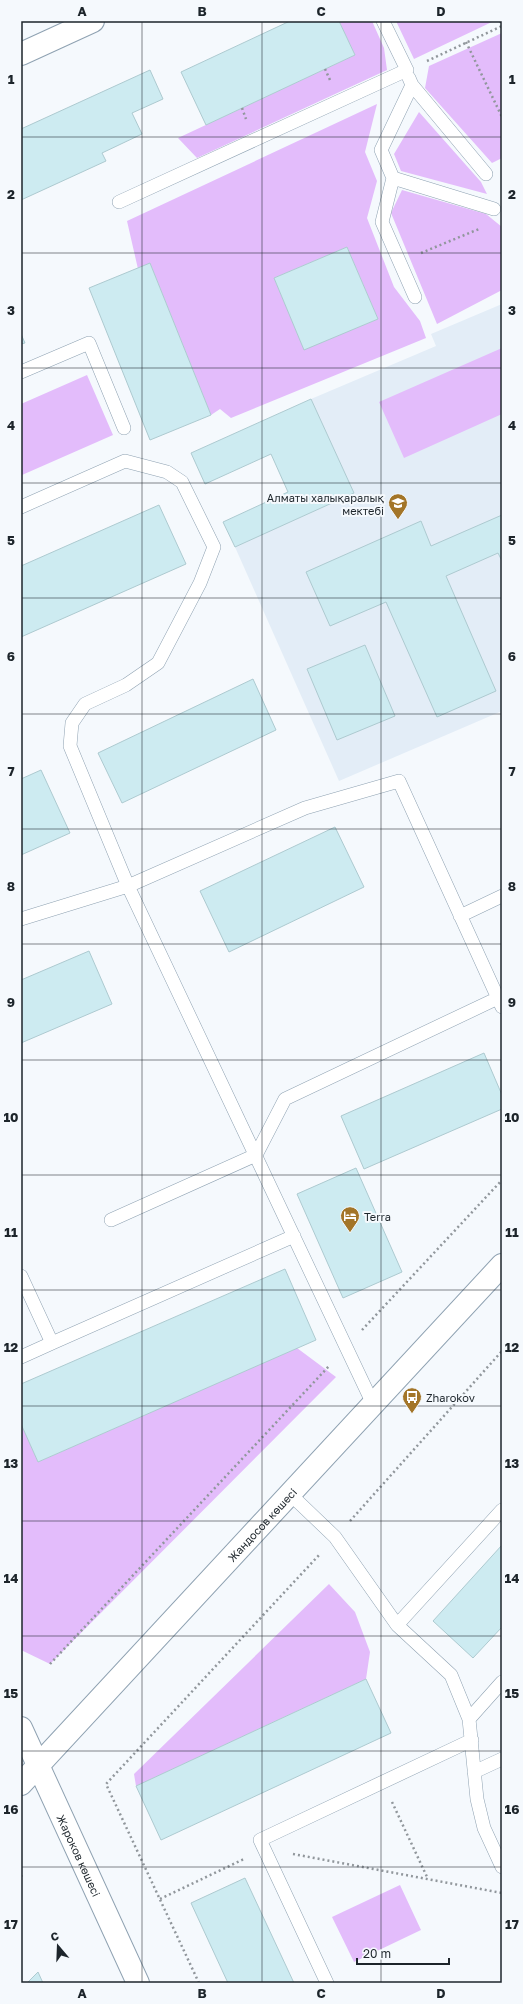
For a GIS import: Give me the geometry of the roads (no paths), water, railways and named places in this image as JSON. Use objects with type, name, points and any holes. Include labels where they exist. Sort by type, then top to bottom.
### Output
[{"type":"main road","points":[[21,54],[93,21]]},
{"type":"main road","name":"Жандосов көшесі","points":[[21,1784],[502,1265]]},
{"type":"main road","name":"Жароков көшесі","points":[[21,1728],[138,1983]]},
{"type":"lane","points":[[383,21],[412,85],[486,174]]},
{"type":"lane","points":[[119,202],[406,70]]},
{"type":"lane","points":[[412,85],[380,150],[393,178],[382,222],[415,297]]},
{"type":"lane","points":[[393,178],[494,209]]},
{"type":"lane","points":[[21,372],[89,344],[124,428]]},
{"type":"lane","points":[[21,507],[125,461],[167,472],[182,482],[214,546],[200,583],[158,663],[126,685],[85,704],[72,723],[70,746],[128,886],[373,1404]]},
{"type":"lane","points":[[21,920],[128,886],[305,808],[399,782],[500,1002],[285,1099],[256,1155],[112,1220]]},
{"type":"lane","points":[[460,916],[502,896]]},
{"type":"lane","points":[[21,1357],[294,1236]]},
{"type":"lane","points":[[21,1276],[52,1343]]},
{"type":"lane","points":[[290,1494],[335,1537],[397,1625],[451,1675],[469,1720],[477,1799],[484,1828],[502,1867]]},
{"type":"lane","points":[[397,1625],[502,1510]]},
{"type":"lane","points":[[469,1720],[502,1682]]},
{"type":"lane","points":[[327,1983],[260,1840],[472,1740]]},
{"type":"lane","points":[[474,1772],[502,1759]]},
{"type":"place","name":"Алматы халықаралық мектебі","points":[[398,520]]},
{"type":"place","name":"Terra","points":[[350,1233]]},
{"type":"place","name":"Zharokov","points":[[412,1414]]}]
